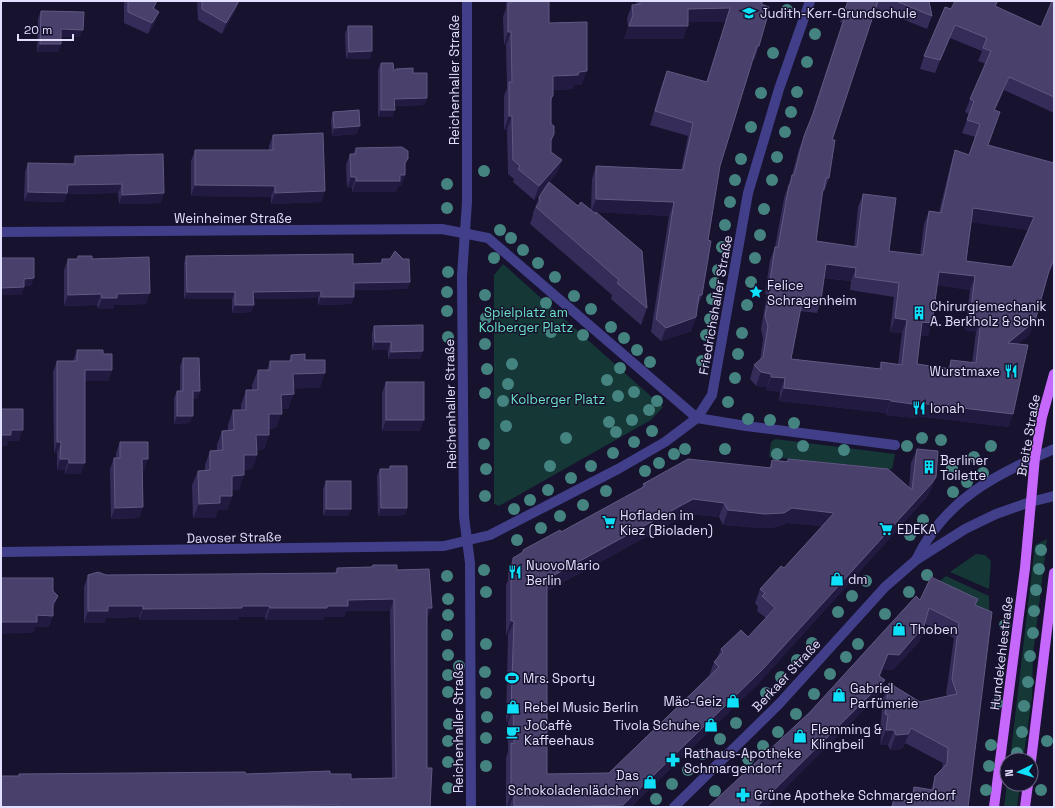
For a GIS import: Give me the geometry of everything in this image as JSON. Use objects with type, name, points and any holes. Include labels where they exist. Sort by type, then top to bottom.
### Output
[{"type":"main road","name":"Breite Straße","points":[[1030,502],[1035,457],[1042,417],[1054,374]]},
{"type":"main road","name":"Hundekehlestraße","points":[[994,807],[1024,575],[1030,502]]},
{"type":"main road","points":[[1032,752],[1054,572]]},
{"type":"main road","points":[[1025,807],[1027,792]]},
{"type":"street","name":"Reichenhaller Straße","points":[[467,1],[467,195],[462,292],[464,517],[466,542],[470,563],[471,807]]},
{"type":"street","name":"Friedrichshaller Straße","points":[[697,418],[712,395],[748,193],[779,89],[810,1]]},
{"type":"street","name":"Weinheimer Straße","points":[[1,232],[442,230],[464,234]]},
{"type":"street","points":[[464,234],[488,238],[697,418],[746,426],[896,445]]},
{"type":"street","points":[[466,542],[490,535],[618,469],[669,440],[697,418]]},
{"type":"street","name":"Berkaer Straße","points":[[916,560],[923,543],[938,523],[958,504],[996,476],[1054,449]]},
{"type":"street","name":"Berkaer Straße","points":[[674,807],[779,704],[885,587],[916,560],[984,520],[1030,502],[1054,496]]},
{"type":"street","name":"Davoser Straße","points":[[1,552],[444,546],[466,542]]},
{"type":"green space","name":"Kolberger Platz","points":[[503,264],[663,407],[651,420],[499,506],[494,504],[494,275]]},
{"type":"green space","points":[[775,439],[895,454],[892,469],[769,457],[771,442]]},
{"type":"green space","points":[[1047,539],[1033,655],[1032,697],[1024,752],[1011,752],[1035,545]]},
{"type":"green space","points":[[976,554],[985,555],[991,561],[989,589],[950,572]]},
{"type":"green space","points":[[946,576],[989,596],[989,614],[932,587]]},
{"type":"green space","points":[[1006,792],[1019,792],[1017,807],[1004,807]]},
{"type":"building","points":[[128,1],[157,1],[153,8],[159,12],[152,23],[128,12]]},
{"type":"building","points":[[202,1],[239,1],[226,23],[202,9]]},
{"type":"building","points":[[511,1],[549,1],[549,23],[587,22],[587,71],[579,72],[578,75],[553,76],[551,124],[554,126],[554,134],[551,140],[551,152],[562,160],[539,186],[518,169],[520,166],[513,160],[512,116],[509,116],[509,82],[512,82],[511,32],[508,32],[508,3],[511,3]]},
{"type":"building","points":[[640,1],[762,1],[761,4],[769,7],[765,17],[767,18],[759,46],[757,46],[720,166],[708,240],[711,241],[702,295],[699,295],[696,317],[666,328],[656,319],[674,202],[596,199],[596,166],[683,170],[693,123],[655,111],[667,71],[707,82],[730,8],[688,9],[688,26],[629,26],[633,15],[632,5],[640,4]]},
{"type":"building","points":[[848,1],[878,1],[832,140],[835,140],[829,178],[826,178],[823,189],[816,241],[857,247],[863,194],[896,198],[889,251],[923,255],[929,211],[941,213],[955,150],[969,155],[980,124],[967,120],[974,101],[970,99],[991,51],[983,48],[987,38],[955,25],[940,60],[924,56],[945,7],[951,9],[955,1],[998,1],[995,6],[1041,27],[1052,1],[1054,1],[1054,97],[1009,77],[994,110],[1000,112],[988,145],[1054,163],[1054,259],[1049,271],[1035,321],[1008,343],[1028,345],[1013,414],[920,403],[920,405],[891,400],[784,388],[785,378],[771,377],[771,374],[761,372],[754,365],[763,357],[768,326],[765,316],[772,281],[770,281],[775,247],[778,247],[789,185],[792,175],[794,175],[804,136],[813,114],[847,10],[845,9]],"holes":[[[973,208],[1034,217],[1012,267],[966,261]],[[826,264],[856,268],[855,277],[899,283],[895,318],[907,320],[902,365],[881,362],[881,369],[791,359],[803,297],[821,300]],[[939,272],[975,276],[970,317],[981,319],[976,363],[951,360],[950,369],[917,364],[922,322],[932,323]]]},
{"type":"building","points":[[896,1],[929,1],[932,16]]},
{"type":"building","points":[[41,11],[84,12],[83,30],[61,29],[61,44],[40,44]]},
{"type":"building","points":[[348,26],[372,26],[372,51],[349,52]]},
{"type":"building","points":[[381,63],[393,63],[394,71],[396,69],[413,68],[413,73],[427,73],[427,98],[394,99],[395,110],[381,110]]},
{"type":"building","points":[[359,110],[360,126],[334,128],[333,112]]},
{"type":"building","points":[[323,133],[325,191],[275,193],[275,186],[195,185],[195,150],[273,150],[273,135]]},
{"type":"building","points":[[402,147],[408,151],[408,159],[405,162],[405,175],[400,175],[400,181],[356,181],[356,177],[351,177],[350,154],[356,154],[356,148]]},
{"type":"building","points":[[163,154],[164,193],[122,195],[122,184],[68,185],[67,193],[28,192],[28,163],[75,164],[75,156]]},
{"type":"building","points":[[549,182],[578,206],[581,202],[596,214],[596,212],[642,251],[647,308],[617,283],[619,280],[536,207],[540,202],[539,197]]},
{"type":"building","points":[[395,251],[403,259],[409,259],[410,282],[354,283],[354,297],[321,297],[321,291],[253,292],[254,305],[235,305],[235,292],[187,292],[186,256],[353,254],[353,264],[382,263],[382,259],[390,259]]},
{"type":"building","points":[[78,256],[92,256],[92,259],[149,257],[150,293],[117,294],[117,298],[102,298],[101,294],[68,295],[68,259],[78,259]]},
{"type":"building","points":[[1,258],[34,258],[34,278],[24,279],[24,287],[1,288]]},
{"type":"building","points":[[423,325],[423,351],[391,352],[391,342],[375,342],[374,326]]},
{"type":"building","points":[[77,350],[103,350],[103,354],[112,354],[112,370],[85,370],[85,463],[69,463],[69,459],[60,459],[61,442],[57,442],[57,361],[77,361]]},
{"type":"building","points":[[305,354],[305,360],[325,360],[325,373],[293,374],[294,394],[281,395],[282,414],[269,414],[269,435],[256,435],[257,455],[244,455],[244,475],[232,476],[232,496],[220,496],[220,503],[199,504],[198,471],[210,470],[210,451],[223,450],[222,431],[234,430],[233,410],[246,410],[246,390],[258,390],[258,370],[270,370],[270,361],[291,361],[291,355]]},
{"type":"building","points":[[183,358],[199,358],[200,391],[193,391],[193,416],[177,416],[177,391],[183,391]]},
{"type":"building","points":[[386,382],[424,382],[424,420],[386,420]]},
{"type":"building","points":[[1,409],[23,409],[23,430],[11,430],[11,435],[1,435]]},
{"type":"building","points":[[120,442],[148,442],[148,459],[142,459],[143,507],[115,508],[114,458],[120,458]]},
{"type":"building","points":[[917,449],[938,451],[936,477],[932,483],[763,669],[623,805],[555,807],[514,806],[514,794],[511,793],[511,743],[514,744],[513,708],[511,708],[514,621],[511,621],[511,571],[513,571],[513,558],[523,552],[523,550],[560,530],[561,532],[645,486],[643,484],[688,459],[771,468],[772,460],[788,462],[788,459],[888,469],[912,490]],"holes":[[[693,499],[724,503],[728,510],[765,514],[784,513],[792,508],[834,513],[784,568],[781,566],[760,589],[765,593],[762,596],[775,608],[748,637],[741,630],[721,649],[723,652],[714,662],[719,667],[609,773],[547,774],[547,579]]]},
{"type":"building","points":[[390,466],[407,466],[407,508],[381,508],[380,469],[390,469]]},
{"type":"building","points":[[326,481],[351,481],[351,509],[326,509]]},
{"type":"building","points":[[373,565],[397,565],[397,570],[429,569],[432,608],[427,608],[427,768],[432,768],[430,807],[338,807],[338,805],[1,807],[1,776],[19,776],[19,774],[245,772],[246,774],[330,771],[330,774],[351,774],[351,779],[396,778],[394,599],[348,600],[348,606],[327,606],[327,608],[270,608],[269,606],[242,606],[242,608],[143,609],[143,606],[108,606],[108,611],[88,611],[88,575],[98,572],[106,575],[337,573],[337,568],[372,567]]},
{"type":"building","points":[[931,577],[978,599],[975,605],[992,612],[968,807],[892,807],[894,799],[912,801],[914,787],[933,790],[935,776],[947,764],[948,748],[911,728],[908,734],[896,735],[894,730],[886,730],[888,715],[885,714],[889,683],[920,702],[957,694],[952,679],[959,623],[929,608],[924,626],[899,655],[888,654],[879,676],[885,680],[757,807],[708,807],[810,712],[916,596],[920,600]]},
{"type":"building","points":[[1,578],[53,578],[53,591],[58,596],[53,604],[53,616],[37,615],[37,622],[1,622]]},
{"type":"place","name":"Judith-Kerr-Grundschule","points":[[749,13]]},
{"type":"place","name":"Felice Schragenheim","points":[[756,292]]},
{"type":"place","name":"Chirurgiemechanik A. Berkholz & Sohn","points":[[919,313]]},
{"type":"place","name":"Wurstmaxe","points":[[1011,371]]},
{"type":"place","name":"Ionah","points":[[919,408]]},
{"type":"place","name":"Berliner Toilette","points":[[929,467]]},
{"type":"place","name":"Hofladen im Kiez (Bioladen)","points":[[609,522]]},
{"type":"place","name":"EDEKA","points":[[886,529]]},
{"type":"place","name":"NuovoMario Berlin","points":[[515,572]]},
{"type":"place","name":"dm","points":[[837,579]]},
{"type":"place","name":"Thoben","points":[[899,629]]},
{"type":"place","name":"Mrs. Sporty","points":[[512,678]]},
{"type":"place","name":"Gabriel Parfümerie","points":[[839,695]]},
{"type":"place","name":"Mäc-Geiz","points":[[733,701]]},
{"type":"place","name":"Rebel Music Berlin","points":[[513,707]]},
{"type":"place","name":"Tivola Schuhe","points":[[711,725]]},
{"type":"place","name":"JoCaffè Kaffeehaus","points":[[513,732]]},
{"type":"place","name":"Flemming & Klingbeil","points":[[800,736]]},
{"type":"place","name":"Rathaus-Apotheke Schmargendorf","points":[[673,760]]},
{"type":"place","name":"Das Schokoladenlädchen","points":[[650,782]]},
{"type":"place","name":"Grüne Apotheke Schmargendorf","points":[[743,795]]},
{"type":"park label","name":"Spielplatz am Kolberger Platz","points":[[526,320]]}]
